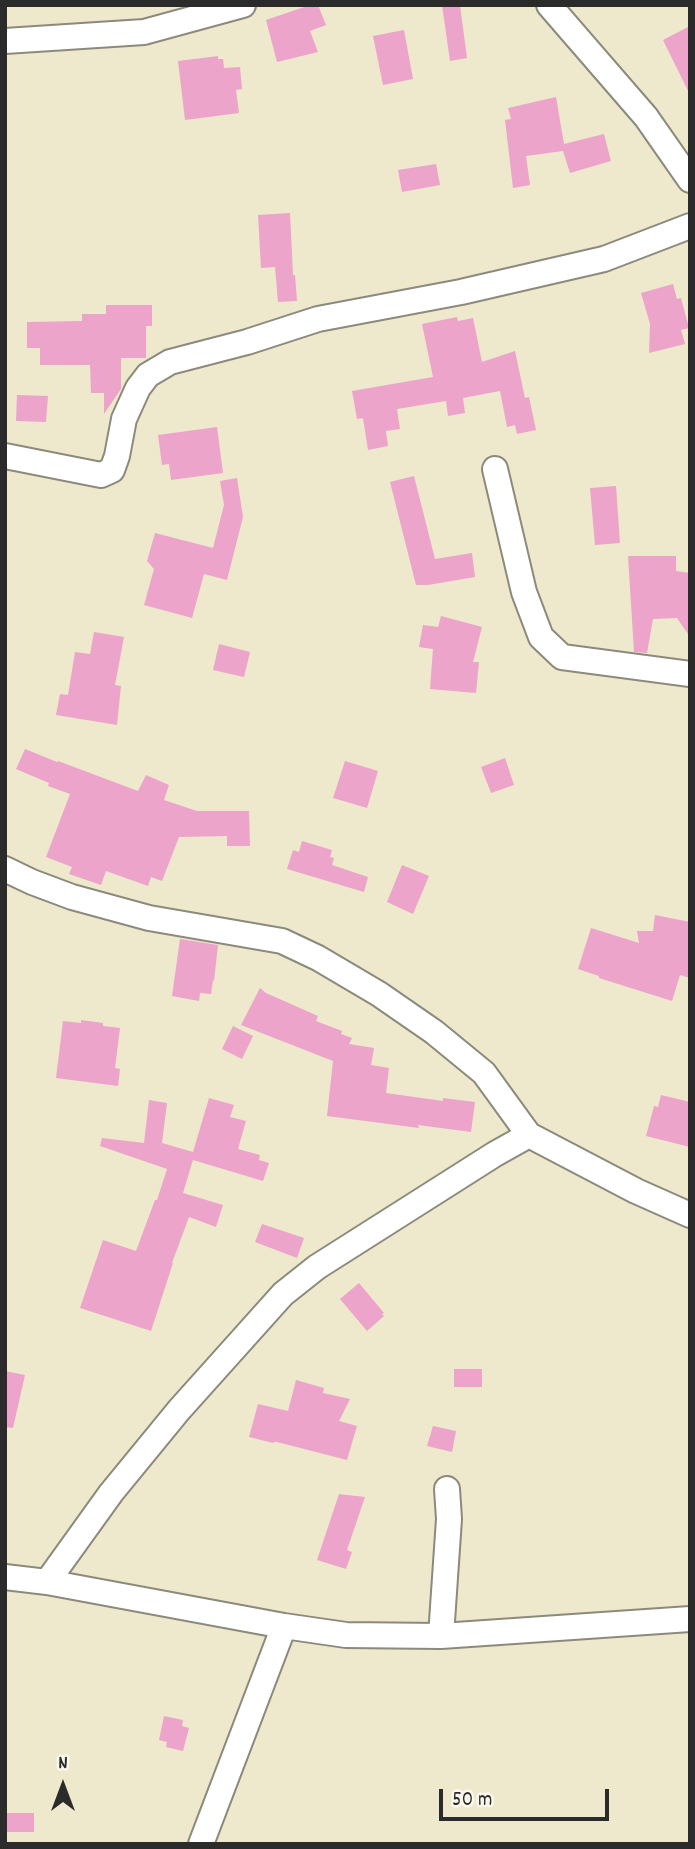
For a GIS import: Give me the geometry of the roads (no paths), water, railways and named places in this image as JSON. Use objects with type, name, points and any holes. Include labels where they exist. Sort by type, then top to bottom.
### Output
[{"type":"street","points":[[5,41],[144,32],[243,5]]},
{"type":"street","points":[[549,5],[646,117],[690,180]]},
{"type":"street","points":[[5,456],[101,475],[112,470],[124,419],[138,388],[148,375],[170,362],[247,342],[318,318],[461,292],[604,259],[690,226]]},
{"type":"street","points":[[495,469],[524,592],[541,637],[562,657],[690,674]]},
{"type":"street","points":[[5,869],[32,883],[72,898],[149,918],[282,941],[318,958],[379,994],[434,1032],[484,1073],[529,1135],[636,1192],[690,1215]]},
{"type":"street","points":[[47,1582],[111,1493],[179,1410],[283,1294],[317,1267],[529,1135]]},
{"type":"street","points":[[441,1636],[449,1519],[447,1489]]},
{"type":"street","points":[[5,1577],[47,1582],[346,1635],[441,1636],[690,1619]]},
{"type":"street","points":[[201,1844],[284,1626]]}]
